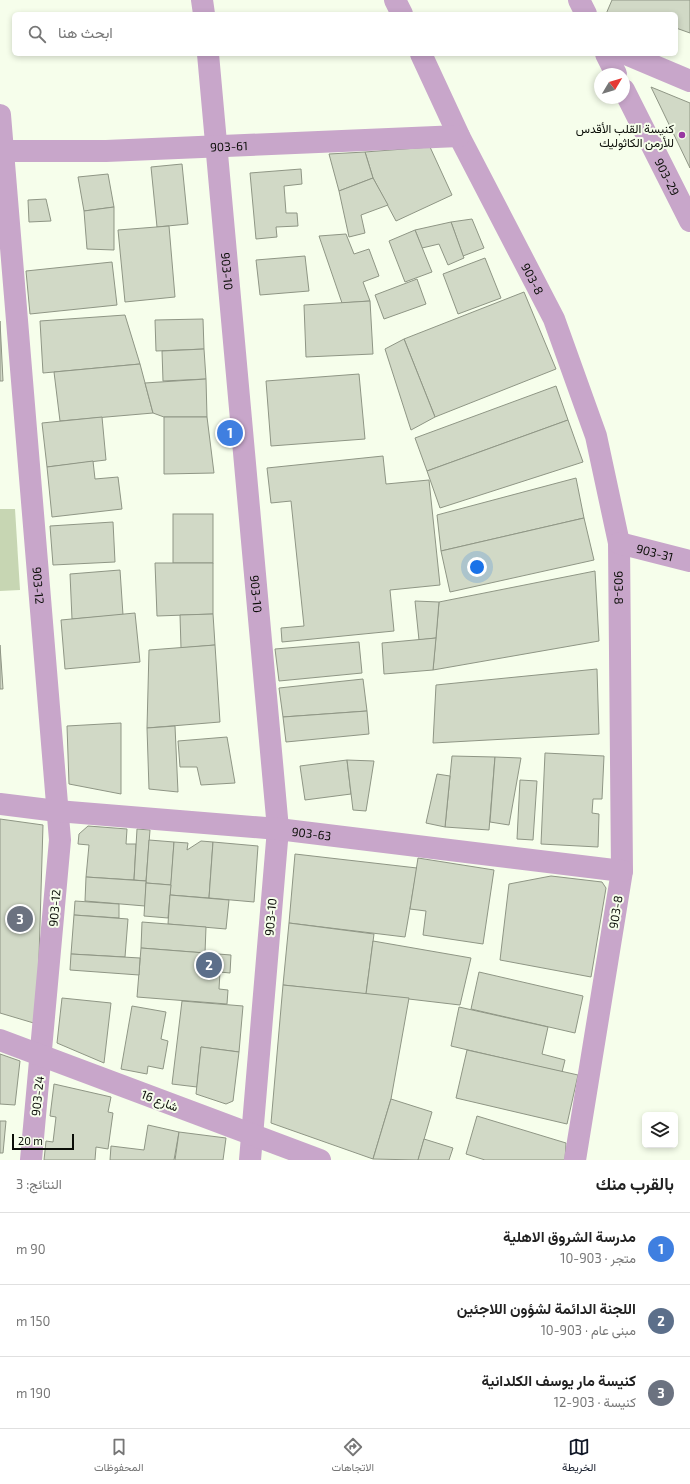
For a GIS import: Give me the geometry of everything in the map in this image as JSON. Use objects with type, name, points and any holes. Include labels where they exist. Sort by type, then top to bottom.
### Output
[{"type":"street","points":[[202,0],[204,12]]},
{"type":"street","points":[[395,0],[401,12]]},
{"type":"street","points":[[579,0],[585,12]]},
{"type":"street","name":"903-10","points":[[208,56],[278,829],[250,1160]]},
{"type":"street","name":"903-8","points":[[421,56],[459,136],[554,319],[596,436],[619,543],[622,871],[575,1160]]},
{"type":"street","points":[[607,56],[613,68]]},
{"type":"street","points":[[631,56],[690,81]]},
{"type":"street","name":"903-29","points":[[630,102],[690,221]]},
{"type":"street","name":"903-12","points":[[0,115],[1,151],[60,840],[42,1055]]},
{"type":"street","name":"903-61","points":[[1,151],[106,151],[217,148],[459,136]]},
{"type":"street","name":"903-31","points":[[619,543],[690,561]]},
{"type":"street","name":"903-63","points":[[0,804],[57,811],[278,829],[622,871]]},
{"type":"street","name":"شارع 16","points":[[0,1040],[320,1160]]},
{"type":"street","name":"903-24","points":[[31,1160],[42,1055]]},
{"type":"green space","points":[[0,509],[15,509],[20,590],[0,591]]},
{"type":"building","points":[[612,0],[690,0],[690,33],[678,29],[678,12],[607,12]]},
{"type":"building","name":"كنيسة القلب الأقدس للأرمن الكاثوليك","points":[[651,87],[690,103],[690,168]]},
{"type":"building","points":[[430,147],[452,195],[396,221],[373,178],[365,152]]},
{"type":"building","points":[[365,152],[373,178],[339,191],[329,154]]},
{"type":"building","points":[[182,164],[188,224],[157,227],[151,167]]},
{"type":"building","points":[[301,169],[302,184],[284,186],[286,213],[297,213],[298,226],[276,227],[277,237],[256,239],[250,173]]},
{"type":"building","points":[[108,174],[114,207],[84,211],[78,177]]},
{"type":"building","points":[[373,178],[388,205],[361,215],[365,233],[349,237],[339,191]]},
{"type":"building","points":[[46,199],[51,221],[29,222],[28,200]]},
{"type":"building","points":[[114,207],[114,250],[87,249],[84,211]]},
{"type":"building","points":[[472,219],[484,248],[463,256],[451,222]]},
{"type":"building","points":[[451,222],[464,258],[448,265],[439,244],[422,248],[415,230]]},
{"type":"building","points":[[169,226],[175,297],[125,302],[118,230]]},
{"type":"building","points":[[415,230],[432,272],[405,282],[389,241]]},
{"type":"building","points":[[346,234],[354,254],[369,249],[379,276],[363,282],[370,301],[342,303],[319,236]]},
{"type":"building","points":[[305,256],[309,291],[260,295],[256,260]]},
{"type":"building","points":[[485,258],[501,298],[458,314],[443,274]]},
{"type":"building","points":[[112,262],[117,305],[30,314],[26,271]]},
{"type":"building","points":[[417,279],[426,304],[384,319],[375,295]]},
{"type":"building","points":[[524,292],[556,369],[435,417],[404,339]]},
{"type":"building","points":[[370,301],[373,354],[306,357],[304,305]]},
{"type":"building","points":[[125,315],[140,364],[43,373],[40,321]]},
{"type":"building","points":[[203,319],[204,349],[156,351],[155,320]]},
{"type":"building","points":[[0,321],[3,381],[0,381]]},
{"type":"building","points":[[404,339],[435,417],[411,430],[385,349]]},
{"type":"building","points":[[204,349],[206,379],[163,381],[162,351]]},
{"type":"building","points":[[140,364],[153,413],[60,421],[54,372]]},
{"type":"building","points":[[359,374],[365,439],[271,446],[266,381]]},
{"type":"building","points":[[206,379],[207,417],[164,417],[153,413],[145,383]]},
{"type":"building","points":[[556,386],[568,420],[427,471],[415,438]]},
{"type":"building","points":[[102,417],[106,460],[47,467],[42,423]]},
{"type":"building","points":[[164,417],[207,417],[214,473],[164,474]]},
{"type":"building","points":[[568,420],[583,462],[440,508],[427,471]]},
{"type":"building","points":[[383,456],[386,484],[429,480],[440,585],[390,590],[394,631],[282,642],[281,628],[304,626],[291,501],[271,503],[267,468]]},
{"type":"building","points":[[93,461],[95,479],[118,477],[122,509],[52,517],[47,467]]},
{"type":"building","points":[[576,478],[584,518],[441,551],[437,515]]},
{"type":"building","points":[[173,514],[213,514],[213,563],[173,563]]},
{"type":"building","points":[[584,518],[594,560],[450,592],[441,551]]},
{"type":"building","points":[[113,522],[115,562],[53,565],[50,526]]},
{"type":"building","points":[[155,563],[213,563],[213,614],[157,616]]},
{"type":"building","points":[[120,570],[123,615],[72,619],[70,574]]},
{"type":"building","points":[[595,571],[599,641],[433,670],[439,602]]},
{"type":"building","points":[[415,601],[439,602],[436,638],[419,640]]},
{"type":"building","points":[[135,613],[140,662],[65,669],[61,620]]},
{"type":"building","points":[[213,614],[215,645],[181,648],[180,615]]},
{"type":"building","points":[[436,638],[433,670],[384,674],[382,643]]},
{"type":"building","points":[[359,642],[362,673],[279,681],[275,649]]},
{"type":"building","points":[[0,645],[3,689],[0,689]]},
{"type":"building","points":[[215,645],[220,722],[147,728],[149,650]]},
{"type":"building","points":[[597,669],[599,734],[433,743],[436,685]]},
{"type":"building","points":[[363,679],[367,711],[283,717],[279,688]]},
{"type":"building","points":[[367,711],[369,734],[286,742],[283,717]]},
{"type":"building","points":[[121,723],[121,794],[69,784],[67,726]]},
{"type":"building","points":[[175,726],[178,792],[149,789],[147,728]]},
{"type":"building","points":[[227,737],[235,783],[201,785],[197,767],[180,767],[178,741]]},
{"type":"building","points":[[545,753],[604,756],[602,799],[593,799],[592,813],[599,814],[598,847],[541,844]]},
{"type":"building","points":[[452,756],[495,757],[489,830],[445,827]]},
{"type":"building","points":[[495,757],[521,758],[509,825],[490,822]]},
{"type":"building","points":[[347,760],[351,794],[305,800],[300,766]]},
{"type":"building","points":[[347,760],[374,761],[366,811],[353,810]]},
{"type":"building","points":[[437,774],[450,776],[445,827],[426,823]]},
{"type":"building","points":[[520,780],[537,781],[533,840],[517,839]]},
{"type":"building","points":[[0,819],[43,825],[37,1024],[0,1013]]},
{"type":"building","points":[[88,826],[127,829],[126,844],[136,844],[134,880],[86,877],[89,845],[78,844],[79,834]]},
{"type":"building","points":[[137,829],[150,830],[146,881],[134,880]]},
{"type":"building","points":[[149,840],[174,842],[171,885],[146,883]]},
{"type":"building","points":[[201,841],[213,842],[209,898],[170,895],[174,842],[188,843],[187,850]]},
{"type":"building","points":[[213,842],[258,846],[254,902],[209,898]]},
{"type":"building","points":[[295,854],[417,868],[405,937],[289,923]]},
{"type":"building","points":[[418,858],[494,870],[483,944],[423,935],[426,911],[410,909]]},
{"type":"building","points":[[551,876],[602,882],[606,888],[591,977],[500,960],[509,884]]},
{"type":"building","points":[[86,877],[146,881],[145,906],[85,901]]},
{"type":"building","points":[[146,883],[171,885],[168,918],[144,916]]},
{"type":"building","points":[[170,895],[229,900],[226,929],[168,924]]},
{"type":"building","points":[[75,901],[119,904],[119,918],[74,915]]},
{"type":"building","points":[[74,915],[128,919],[125,957],[71,954]]},
{"type":"building","points":[[142,922],[206,927],[205,953],[141,948]]},
{"type":"building","points":[[289,923],[374,934],[366,994],[283,985]]},
{"type":"building","points":[[373,941],[471,958],[460,1005],[366,994]]},
{"type":"building","points":[[141,948],[231,955],[230,973],[220,972],[219,989],[228,990],[227,1004],[137,997]]},
{"type":"building","points":[[71,954],[140,958],[139,975],[70,970]]},
{"type":"building","points":[[479,972],[583,996],[575,1033],[471,1009]]},
{"type":"building","points":[[283,985],[409,998],[391,1099],[373,1159],[271,1123]]},
{"type":"building","points":[[62,998],[111,1003],[104,1063],[57,1043]]},
{"type":"building","points":[[182,1001],[243,1006],[239,1052],[201,1047],[197,1087],[172,1084]]},
{"type":"building","points":[[132,1006],[166,1012],[161,1039],[168,1041],[163,1069],[148,1066],[147,1074],[121,1069]]},
{"type":"building","points":[[459,1007],[548,1027],[542,1054],[565,1060],[562,1072],[451,1046]]},
{"type":"building","points":[[201,1047],[239,1052],[233,1101],[226,1104],[196,1094]]},
{"type":"building","points":[[467,1050],[578,1075],[567,1124],[456,1098]]},
{"type":"building","points":[[0,1054],[20,1061],[15,1105],[0,1104]]},
{"type":"building","points":[[54,1084],[111,1097],[108,1112],[113,1113],[108,1149],[96,1147],[95,1160],[44,1160],[46,1141],[53,1142],[56,1117],[50,1116]]},
{"type":"building","points":[[391,1099],[432,1112],[418,1160],[373,1159]]},
{"type":"building","points":[[477,1116],[566,1143],[565,1160],[485,1160],[466,1154]]},
{"type":"building","points":[[0,1121],[6,1121],[3,1153],[0,1153]]},
{"type":"building","points":[[148,1125],[179,1132],[174,1160],[110,1160],[111,1146],[144,1150]]},
{"type":"building","points":[[179,1132],[226,1138],[223,1160],[175,1160]]},
{"type":"building","points":[[424,1139],[453,1148],[449,1160],[418,1160]]},
{"type":"place","name":"كنيسة القلب الأقدس للأرمن الكاثوليك","points":[[682,135]]},
{"type":"place","name":"مدرسة الشروق الاهلية","points":[[230,433]]},
{"type":"place","name":"كنيسة مار يوسف الكلدانية","points":[[20,919]]},
{"type":"place","name":"اللجنة الدائمة لشؤون اللاجئين","points":[[209,965]]}]
